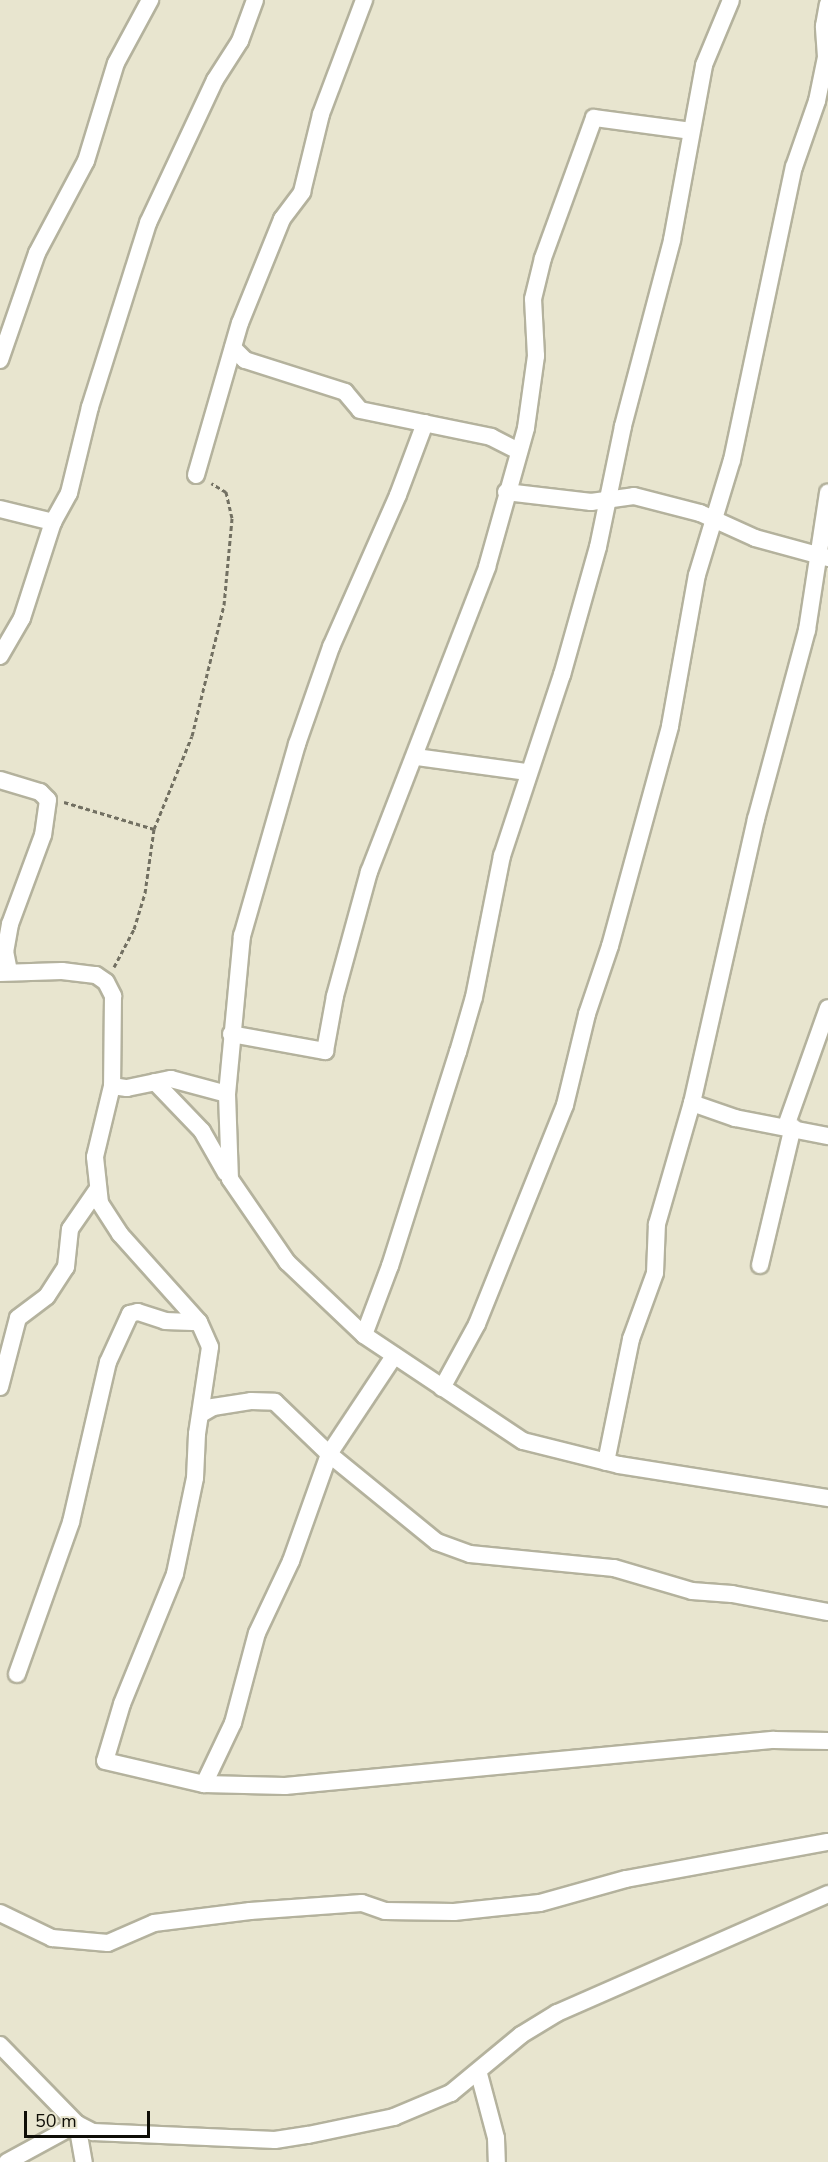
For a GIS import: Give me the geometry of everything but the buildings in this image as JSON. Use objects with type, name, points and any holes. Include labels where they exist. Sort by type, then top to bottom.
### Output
[{"type":"street","points":[[0,360],[37,252],[86,160],[116,63],[150,0]]},
{"type":"street","points":[[0,656],[22,618],[53,522],[69,493],[90,407],[148,223],[215,80],[240,40],[255,0]]},
{"type":"street","points":[[196,475],[233,348],[282,219],[302,192],[321,114],[364,0]]},
{"type":"street","points":[[364,1335],[390,1266],[474,997],[502,856],[527,772],[562,675],[610,498],[623,426],[672,240],[704,65],[731,0]]},
{"type":"street","points":[[442,1388],[477,1324],[565,1105],[587,1014],[610,946],[661,760],[684,663],[697,575],[715,522],[743,411],[794,167],[817,100],[826,57],[824,26],[828,4]]},
{"type":"street","points":[[231,1034],[325,1051],[335,996],[369,872],[395,797],[416,757],[487,567],[506,492],[519,452],[536,356],[533,299],[543,258],[594,118],[692,131]]},
{"type":"street","points":[[233,348],[245,360],[345,392],[360,410],[491,437],[519,452]]},
{"type":"street","points":[[230,1179],[225,1118],[226,1094],[242,936],[297,744],[332,647],[399,495],[425,423]]},
{"type":"street","points":[[506,492],[591,502],[634,496],[700,513],[715,522],[755,538],[824,556]]},
{"type":"street","points":[[606,1462],[631,1339],[655,1273],[657,1224],[692,1103],[756,819],[807,630],[824,556],[828,493]]},
{"type":"street","points":[[0,509],[53,522]]},
{"type":"street","points":[[416,757],[527,772]]},
{"type":"street","points":[[0,780],[40,792],[48,800],[43,835],[10,924],[5,951],[5,972],[74,972],[96,975],[106,982],[113,996],[112,1086],[95,1157],[100,1203],[120,1234],[199,1322],[210,1347],[195,1478],[175,1574],[122,1704],[105,1761],[204,1784],[285,1786],[774,1740],[828,1741]]},
{"type":"street","points":[[760,1265],[789,1127],[828,1008]]},
{"type":"street","points":[[112,1086],[128,1088],[171,1079],[226,1094]]},
{"type":"street","points":[[155,1082],[202,1131],[230,1179],[287,1262],[364,1335],[523,1441],[606,1462],[828,1498]]},
{"type":"street","points":[[692,1103],[735,1118],[828,1136]]},
{"type":"street","points":[[202,1131],[225,1118]]},
{"type":"street","points":[[0,1387],[18,1318],[47,1296],[66,1267],[70,1229],[97,1190]]},
{"type":"street","points":[[17,1674],[71,1522],[93,1415],[108,1362],[130,1314],[138,1312],[165,1321],[199,1322]]},
{"type":"street","points":[[204,1784],[233,1723],[257,1633],[291,1561],[329,1454],[394,1356]]},
{"type":"street","points":[[201,1414],[213,1407],[250,1401],[274,1402],[329,1454],[437,1542],[470,1554],[614,1568],[692,1591],[732,1594],[828,1612]]},
{"type":"street","points":[[0,1913],[52,1938],[108,1942],[154,1923],[250,1911],[362,1903],[385,1911],[454,1912],[540,1903],[626,1879],[828,1842]]},
{"type":"street","points":[[0,2045],[77,2124],[93,2132],[136,2137],[187,2134],[275,2140],[394,2117],[451,2093],[479,2074],[521,2035],[557,2013],[828,1894]]},
{"type":"street","points":[[479,2074],[496,2138],[497,2162]]},
{"type":"street","points":[[7,2162],[77,2124]]},
{"type":"street","points":[[77,2124],[84,2162]]},
{"type":"path","points":[[106,982],[134,929],[145,893],[154,829],[200,711],[231,565],[232,518],[226,492],[196,475]]},
{"type":"path","points":[[48,800],[154,829]]}]
